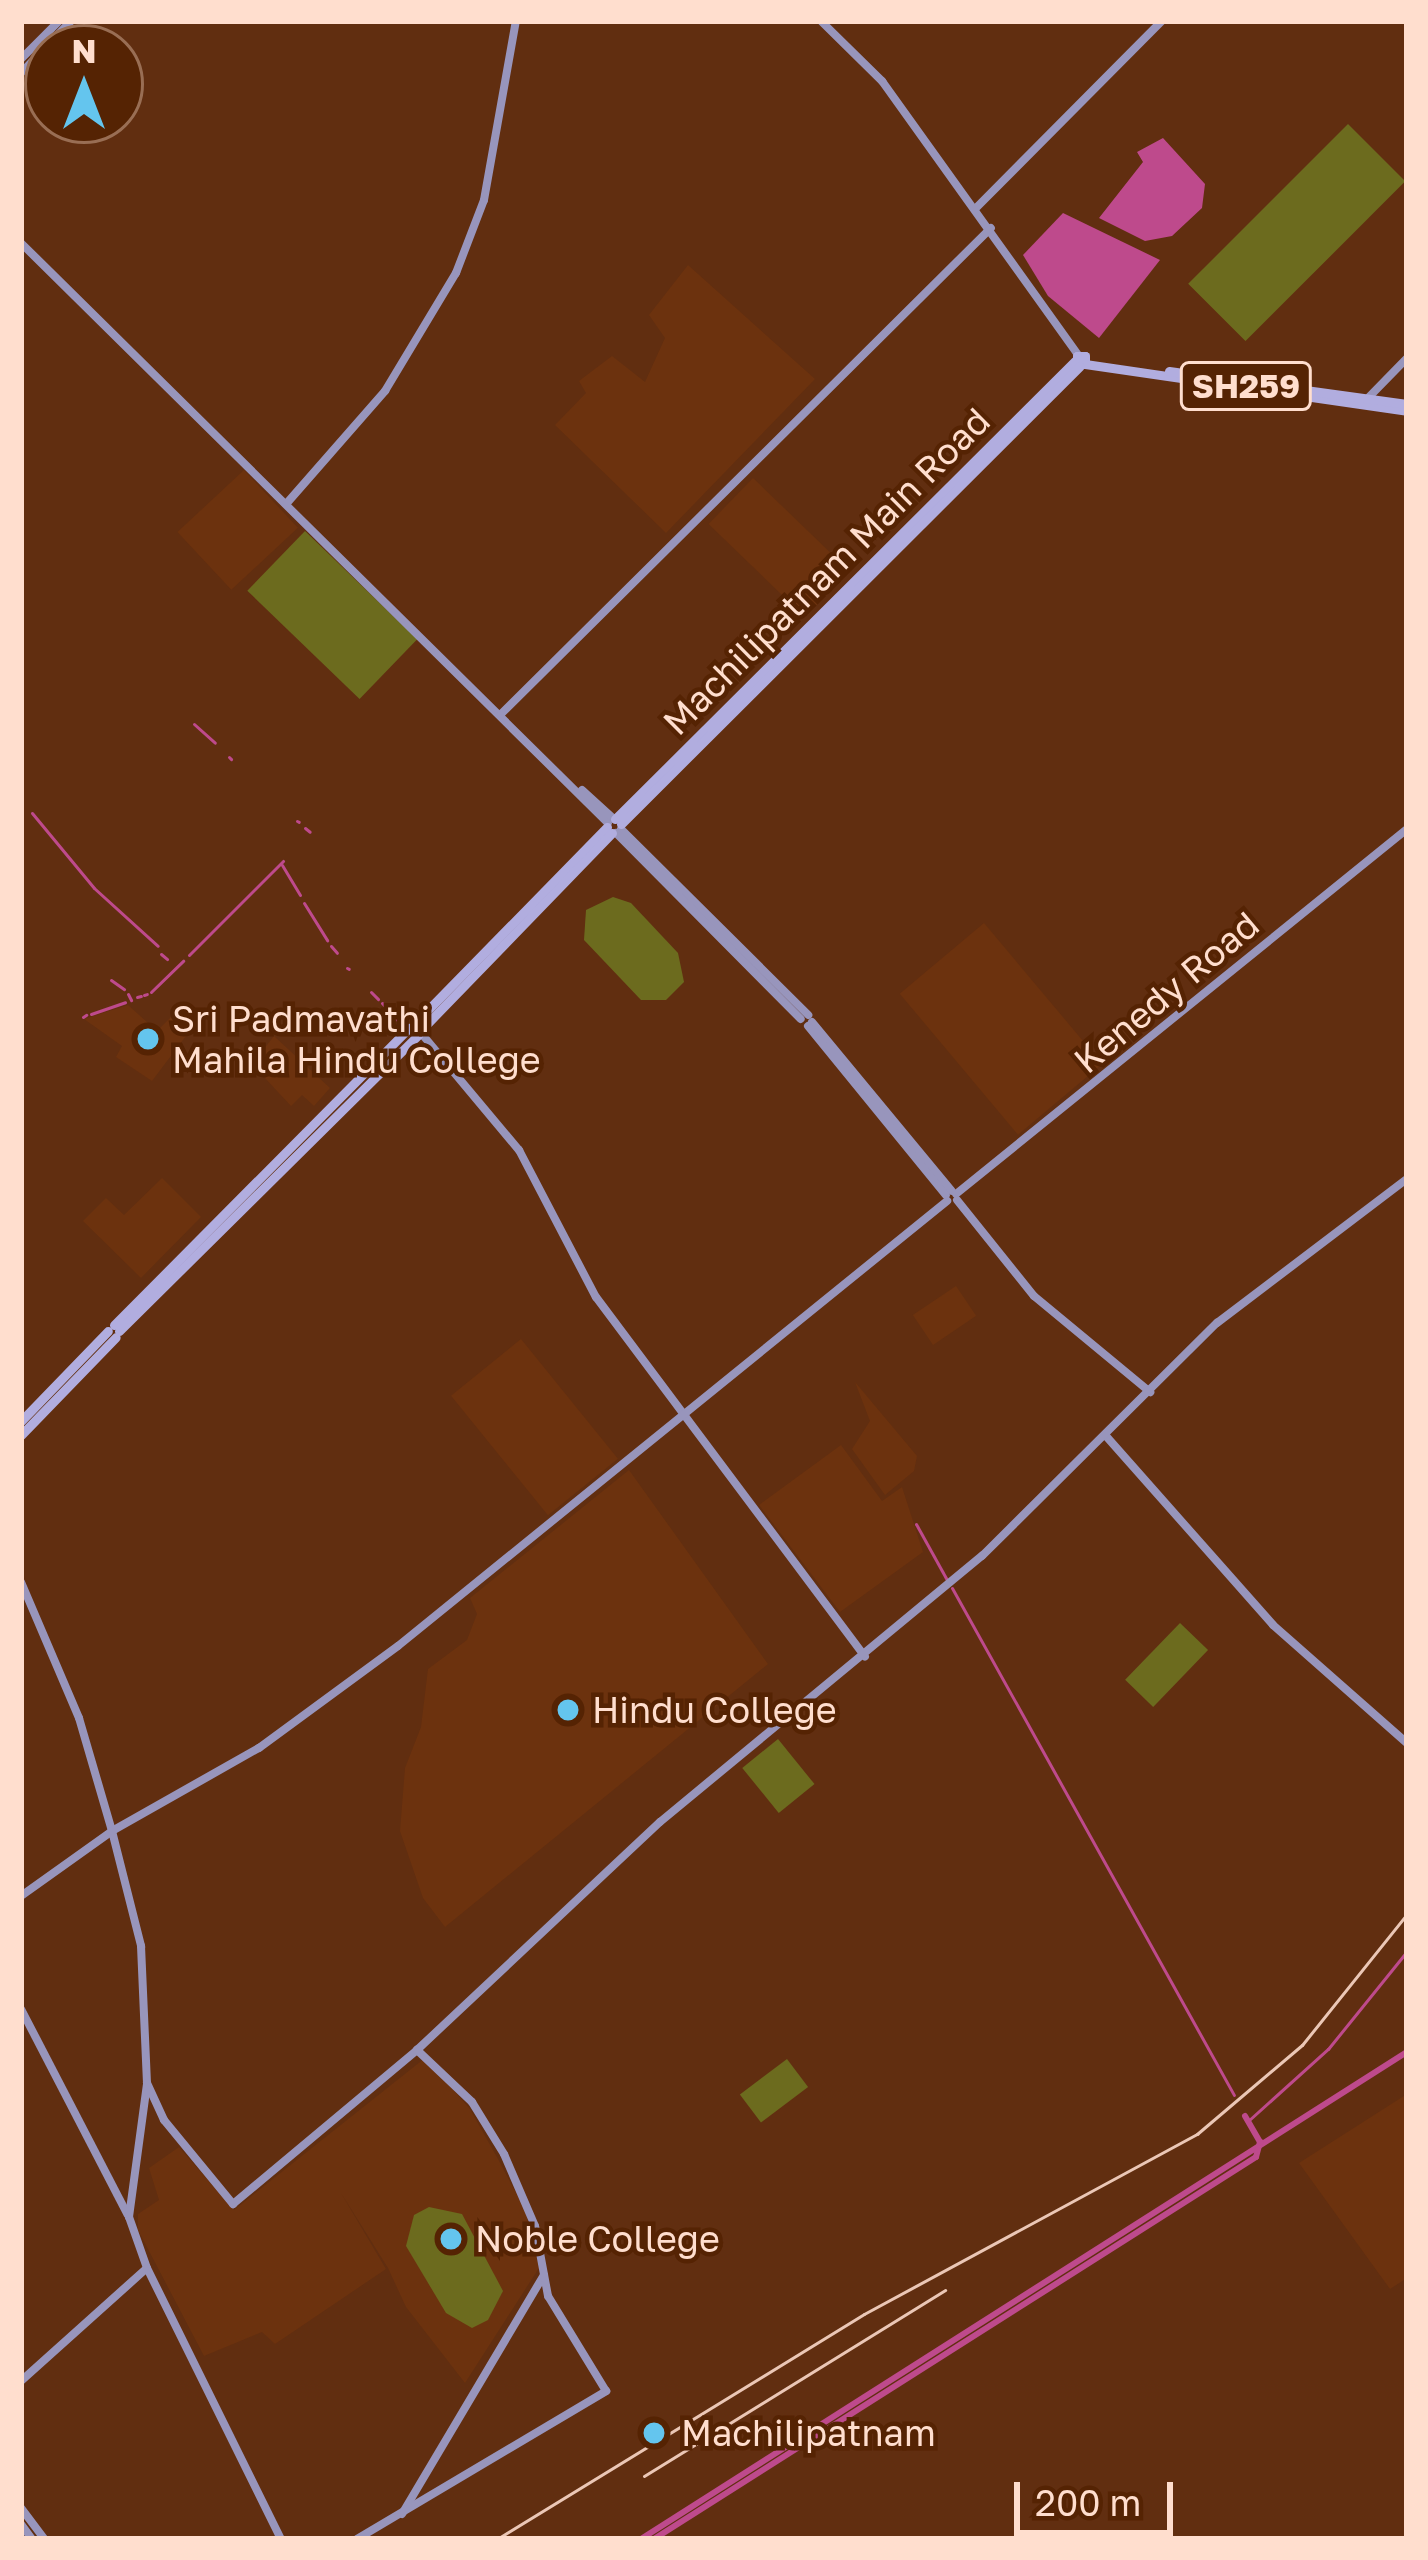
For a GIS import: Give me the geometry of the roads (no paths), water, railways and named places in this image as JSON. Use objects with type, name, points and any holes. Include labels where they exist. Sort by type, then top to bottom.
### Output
[{"type":"main road","name":"SH259","points":[[1081,361],[1407,407]]},
{"type":"main road","name":"SH259","points":[[1081,361],[1407,407]]},
{"type":"main road","name":"Machilipatnam Main Road","points":[[21,1421],[1081,361]]},
{"type":"main road","name":"Machilipatnam Main Road","points":[[21,1436],[114,1331]]},
{"type":"street","points":[[21,59],[59,21]]},
{"type":"street","points":[[21,73],[71,21]]},
{"type":"street","points":[[287,503],[386,391],[456,273],[486,190],[516,21]]},
{"type":"street","points":[[821,21],[883,81],[977,207],[1081,361]]},
{"type":"street","points":[[977,207],[1162,21]]},
{"type":"street","points":[[501,713],[991,228]]},
{"type":"street","points":[[21,243],[575,786],[807,1021],[1034,1296],[1150,1392]]},
{"type":"street","points":[[1368,398],[1407,358]]},
{"type":"street","name":"Kenedy Road","points":[[21,1897],[112,1831],[259,1748],[686,1415],[1407,829]]},
{"type":"street","points":[[417,1029],[519,1150],[549,1197],[568,1256],[866,1656]]},
{"type":"street","points":[[147,2084],[164,2120],[233,2204],[417,2050],[616,1860],[950,1583],[1217,1323],[1407,1179]]},
{"type":"street","points":[[1106,1436],[1273,1625],[1407,1743]]},
{"type":"street","points":[[21,1582],[79,1718],[141,1946],[147,2084],[128,2217]]},
{"type":"street","points":[[21,2009],[128,2217],[147,2267],[281,2539]]},
{"type":"street","points":[[357,2539],[606,2392],[548,2296],[520,2188],[485,2122],[417,2050]]},
{"type":"street","points":[[21,2380],[147,2267]]},
{"type":"street","points":[[401,2516],[545,2272]]},
{"type":"street","points":[[21,2508],[44,2539]]},
{"type":"street","points":[[21,2524],[32,2539]]},
{"type":"waterway","points":[[194,724],[215,743]]},
{"type":"waterway","points":[[32,813],[94,888],[158,946]]},
{"type":"waterway","points":[[305,828],[310,832]]},
{"type":"waterway","points":[[189,955],[283,861]]},
{"type":"waterway","points":[[282,865],[300,895]]},
{"type":"waterway","points":[[304,903],[327,940]]},
{"type":"waterway","points":[[331,946],[337,953]]},
{"type":"waterway","points":[[161,954],[167,959]]},
{"type":"waterway","points":[[151,992],[183,961]]},
{"type":"waterway","points":[[111,980],[124,989]]},
{"type":"waterway","points":[[371,992],[378,999]]},
{"type":"waterway","points":[[128,994],[131,1000]]},
{"type":"waterway","points":[[137,997],[141,996]]},
{"type":"waterway","points":[[91,1014],[125,1002]]},
{"type":"waterway","points":[[382,1003],[398,1021]]},
{"type":"waterway","points":[[916,1524],[947,1580]]},
{"type":"waterway","points":[[952,1588],[1234,2095]]},
{"type":"waterway","points":[[1248,2121],[1328,2049],[1407,1951]]},
{"type":"waterway","points":[[641,2539],[1407,2052]]},
{"type":"waterway","points":[[654,2539],[1256,2157],[1260,2142],[1245,2116]]},
{"type":"railway","points":[[497,2539],[864,2314],[1197,2134],[1302,2045],[1407,1914]]},
{"type":"railway","points":[[644,2476],[945,2290]]},
{"type":"place","name":"Sri Padmavathi Mahila Hindu College","points":[[148,1039]]},
{"type":"place","name":"Hindu College","points":[[568,1710]]},
{"type":"place","name":"Noble College","points":[[451,2239]]},
{"type":"place","name":"Machilipatnam","points":[[654,2433]]}]
